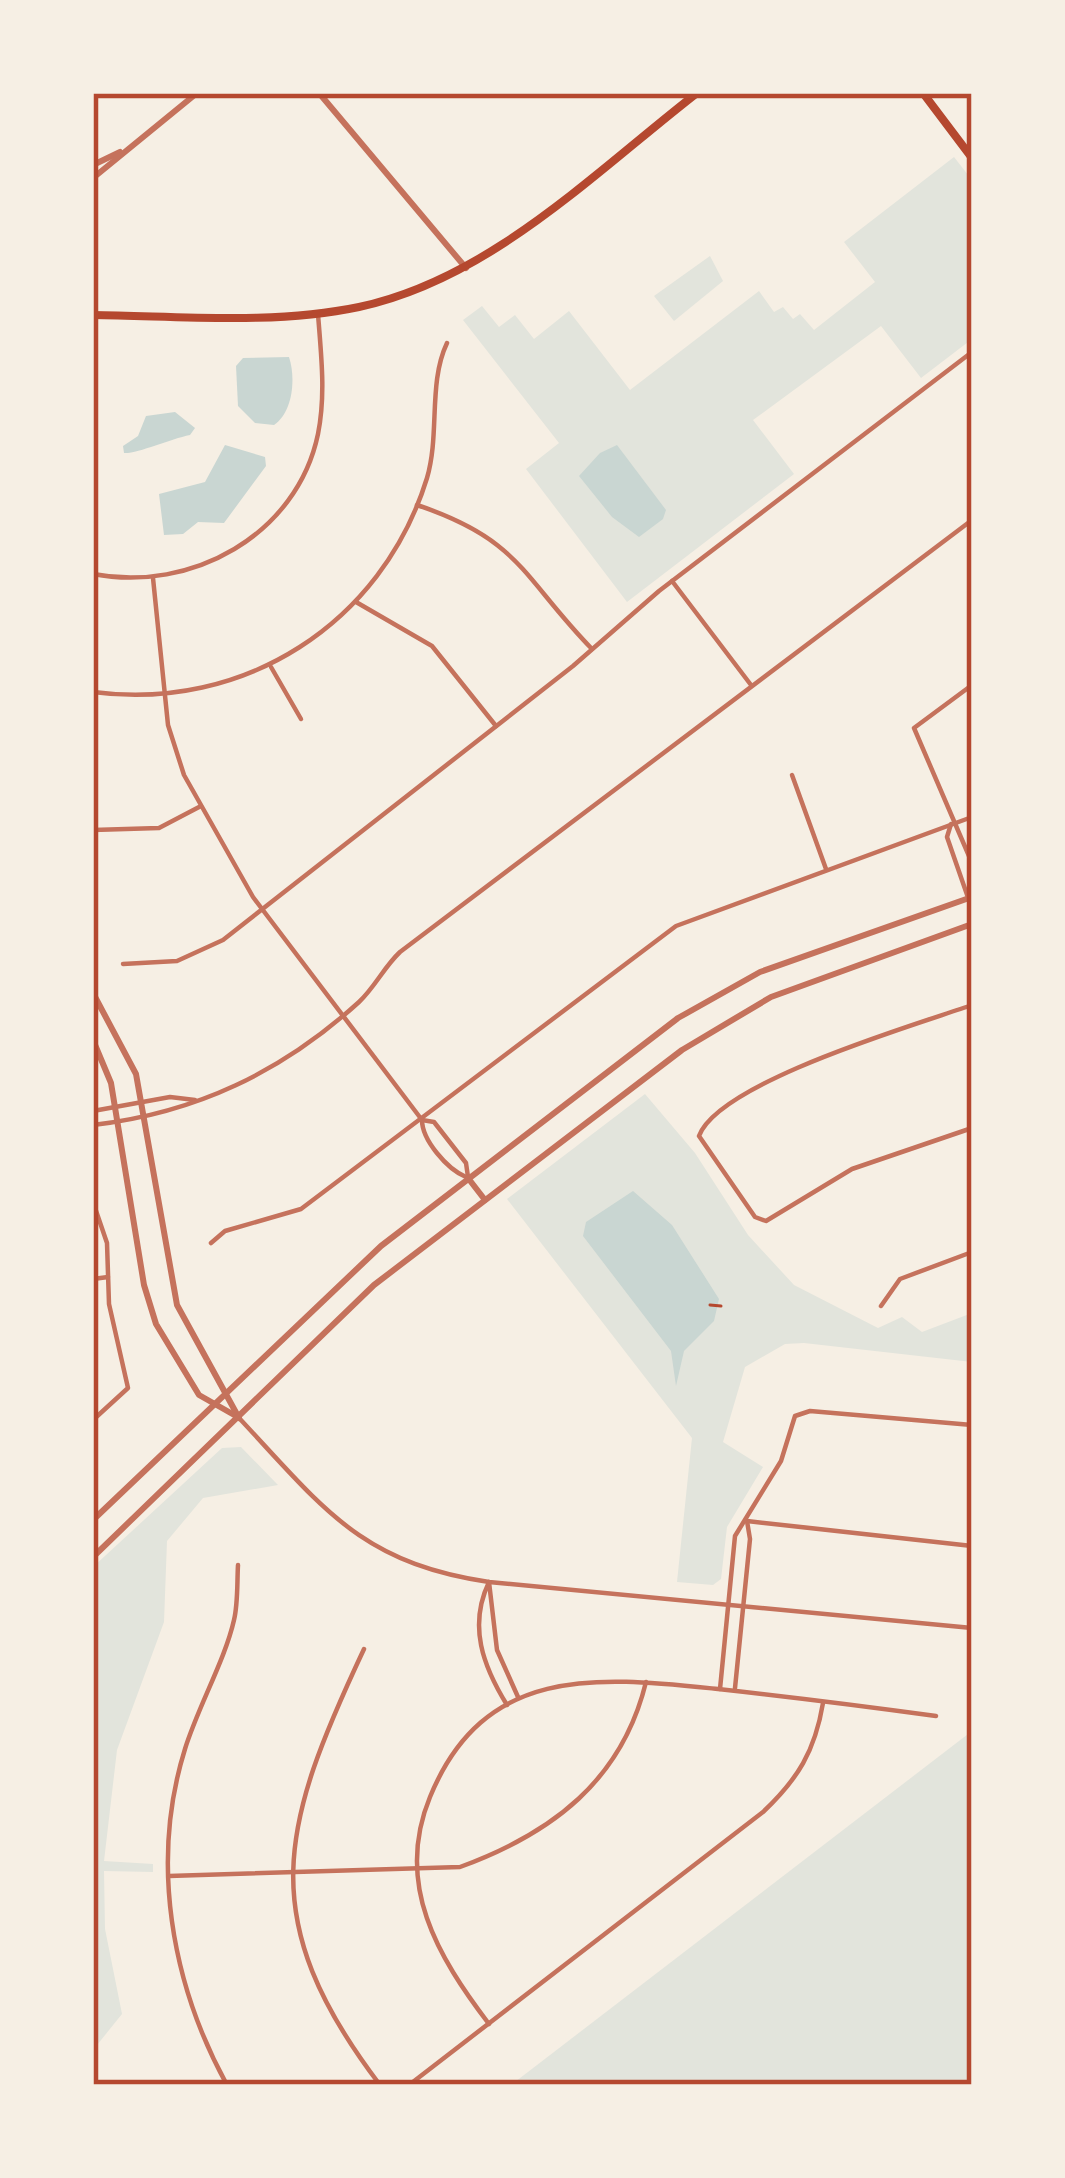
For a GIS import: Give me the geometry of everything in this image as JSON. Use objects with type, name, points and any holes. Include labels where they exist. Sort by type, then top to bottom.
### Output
[{"type":"main road","points":[[93,315],[318,313],[397,296],[466,268],[697,93]]},
{"type":"main road","points":[[923,93],[972,158]]},
{"type":"street","points":[[93,178],[197,93]]},
{"type":"street","points":[[319,93],[466,268]]},
{"type":"street","points":[[93,165],[129,148]]},
{"type":"street","points":[[93,574],[125,580],[153,578],[202,565],[254,538],[291,496],[318,433],[322,371],[318,313]]},
{"type":"street","points":[[93,692],[165,694],[233,682],[325,632],[356,602],[394,555],[417,505],[438,426],[437,364],[447,343]]},
{"type":"street","points":[[123,964],[203,953],[263,910],[672,581],[972,352]]},
{"type":"street","points":[[417,505],[461,520],[511,552],[592,649]]},
{"type":"street","points":[[93,1125],[145,1118],[237,1089],[342,1016],[400,952],[972,520]]},
{"type":"street","points":[[153,578],[176,755],[202,806],[263,910],[422,1120],[422,1131],[454,1172],[468,1178],[485,1200]]},
{"type":"street","points":[[672,581],[751,685]]},
{"type":"street","points":[[356,602],[432,646],[496,726]]},
{"type":"street","points":[[270,665],[301,719]]},
{"type":"street","points":[[972,685],[914,728],[951,824],[961,832],[972,863]]},
{"type":"street","points":[[792,776],[826,869]]},
{"type":"street","points":[[93,830],[159,828],[202,806]]},
{"type":"street","points":[[211,1243],[225,1231],[301,1208],[676,926],[972,817]]},
{"type":"street","points":[[951,824],[947,837],[972,909]]},
{"type":"street","points":[[93,1520],[381,1246],[678,1018],[728,987],[970,897]]},
{"type":"street","points":[[93,1557],[374,1286],[720,1024],[771,997],[972,924]]},
{"type":"street","points":[[93,993],[123,1042],[142,1102],[177,1305],[192,1342],[239,1418]]},
{"type":"street","points":[[972,1005],[786,1072],[703,1125],[699,1136],[702,1147],[762,1221],[852,1169],[972,1128]]},
{"type":"street","points":[[93,1040],[115,1107],[151,1310],[181,1372],[199,1395],[239,1418],[364,1542],[426,1571],[489,1582],[972,1628]]},
{"type":"street","points":[[93,1111],[170,1097],[201,1101]]},
{"type":"street","points":[[422,1120],[434,1122],[466,1163],[468,1178]]},
{"type":"street","points":[[93,1202],[104,1229],[128,1388],[93,1420]]},
{"type":"street","points":[[881,1306],[900,1279],[972,1252]]},
{"type":"street","points":[[93,1280],[108,1277]]},
{"type":"street","points":[[720,1690],[735,1536],[747,1521],[799,1413],[972,1424]]},
{"type":"street","points":[[747,1521],[972,1546]]},
{"type":"street","points":[[734,1691],[747,1521]]},
{"type":"street","points":[[227,2085],[201,2032],[175,1952],[170,1820],[183,1755],[234,1620],[238,1565]]},
{"type":"street","points":[[489,1582],[497,1650],[519,1699]]},
{"type":"street","points":[[489,1582],[478,1603],[478,1635],[490,1676],[507,1706]]},
{"type":"street","points":[[364,1649],[301,1796],[293,1874],[301,1945],[335,2021],[380,2085]]},
{"type":"street","points":[[489,2024],[435,1946],[420,1899],[418,1869],[422,1821],[441,1774],[475,1730],[507,1706],[580,1679],[824,1700],[936,1716]]},
{"type":"street","points":[[169,1876],[460,1867],[500,1852],[599,1780],[635,1727],[646,1682]]},
{"type":"street","points":[[409,2085],[796,1780],[817,1740],[824,1700]]},
{"type":"path","points":[[710,1306],[722,1306]]},
{"type":"shaded area","points":[[954,157],[972,180],[972,339],[921,378],[881,326],[753,420],[794,474],[627,602],[526,469],[559,443],[463,320],[482,306],[499,327],[515,315],[534,339],[569,311],[630,390],[759,291],[774,312],[783,307],[793,319],[800,314],[814,330],[875,282],[844,242]]},
{"type":"shaded area","points":[[710,256],[723,281],[674,321],[654,296]]},
{"type":"shaded area","points":[[289,357],[292,384],[285,412],[274,425],[255,423],[238,406],[236,366],[243,358]]},
{"type":"shaded area","points":[[175,412],[195,428],[190,435],[124,453],[123,446],[138,436],[146,416]]},
{"type":"shaded area","points":[[225,445],[265,457],[266,466],[224,523],[198,522],[183,534],[164,535],[159,494],[205,482]]},
{"type":"shaded area","points":[[617,445],[666,510],[663,519],[639,537],[612,517],[579,476],[600,453]]},
{"type":"shaded area","points":[[645,1094],[695,1153],[748,1235],[794,1285],[878,1328],[902,1317],[922,1332],[972,1313],[972,1362],[804,1343],[785,1344],[745,1367],[723,1442],[763,1467],[727,1527],[721,1579],[713,1585],[677,1582],[692,1438],[507,1199]]},
{"type":"shaded area","points":[[633,1191],[672,1225],[719,1299],[714,1321],[684,1351],[676,1386],[671,1351],[583,1236],[586,1222]]},
{"type":"shaded area","points":[[241,1447],[278,1485],[203,1498],[167,1541],[164,1622],[117,1750],[104,1861],[153,1864],[153,1872],[104,1871],[105,1929],[122,2014],[93,2050],[93,1567],[222,1448]]},
{"type":"shaded area","points":[[972,1731],[972,2085],[511,2085]]}]
